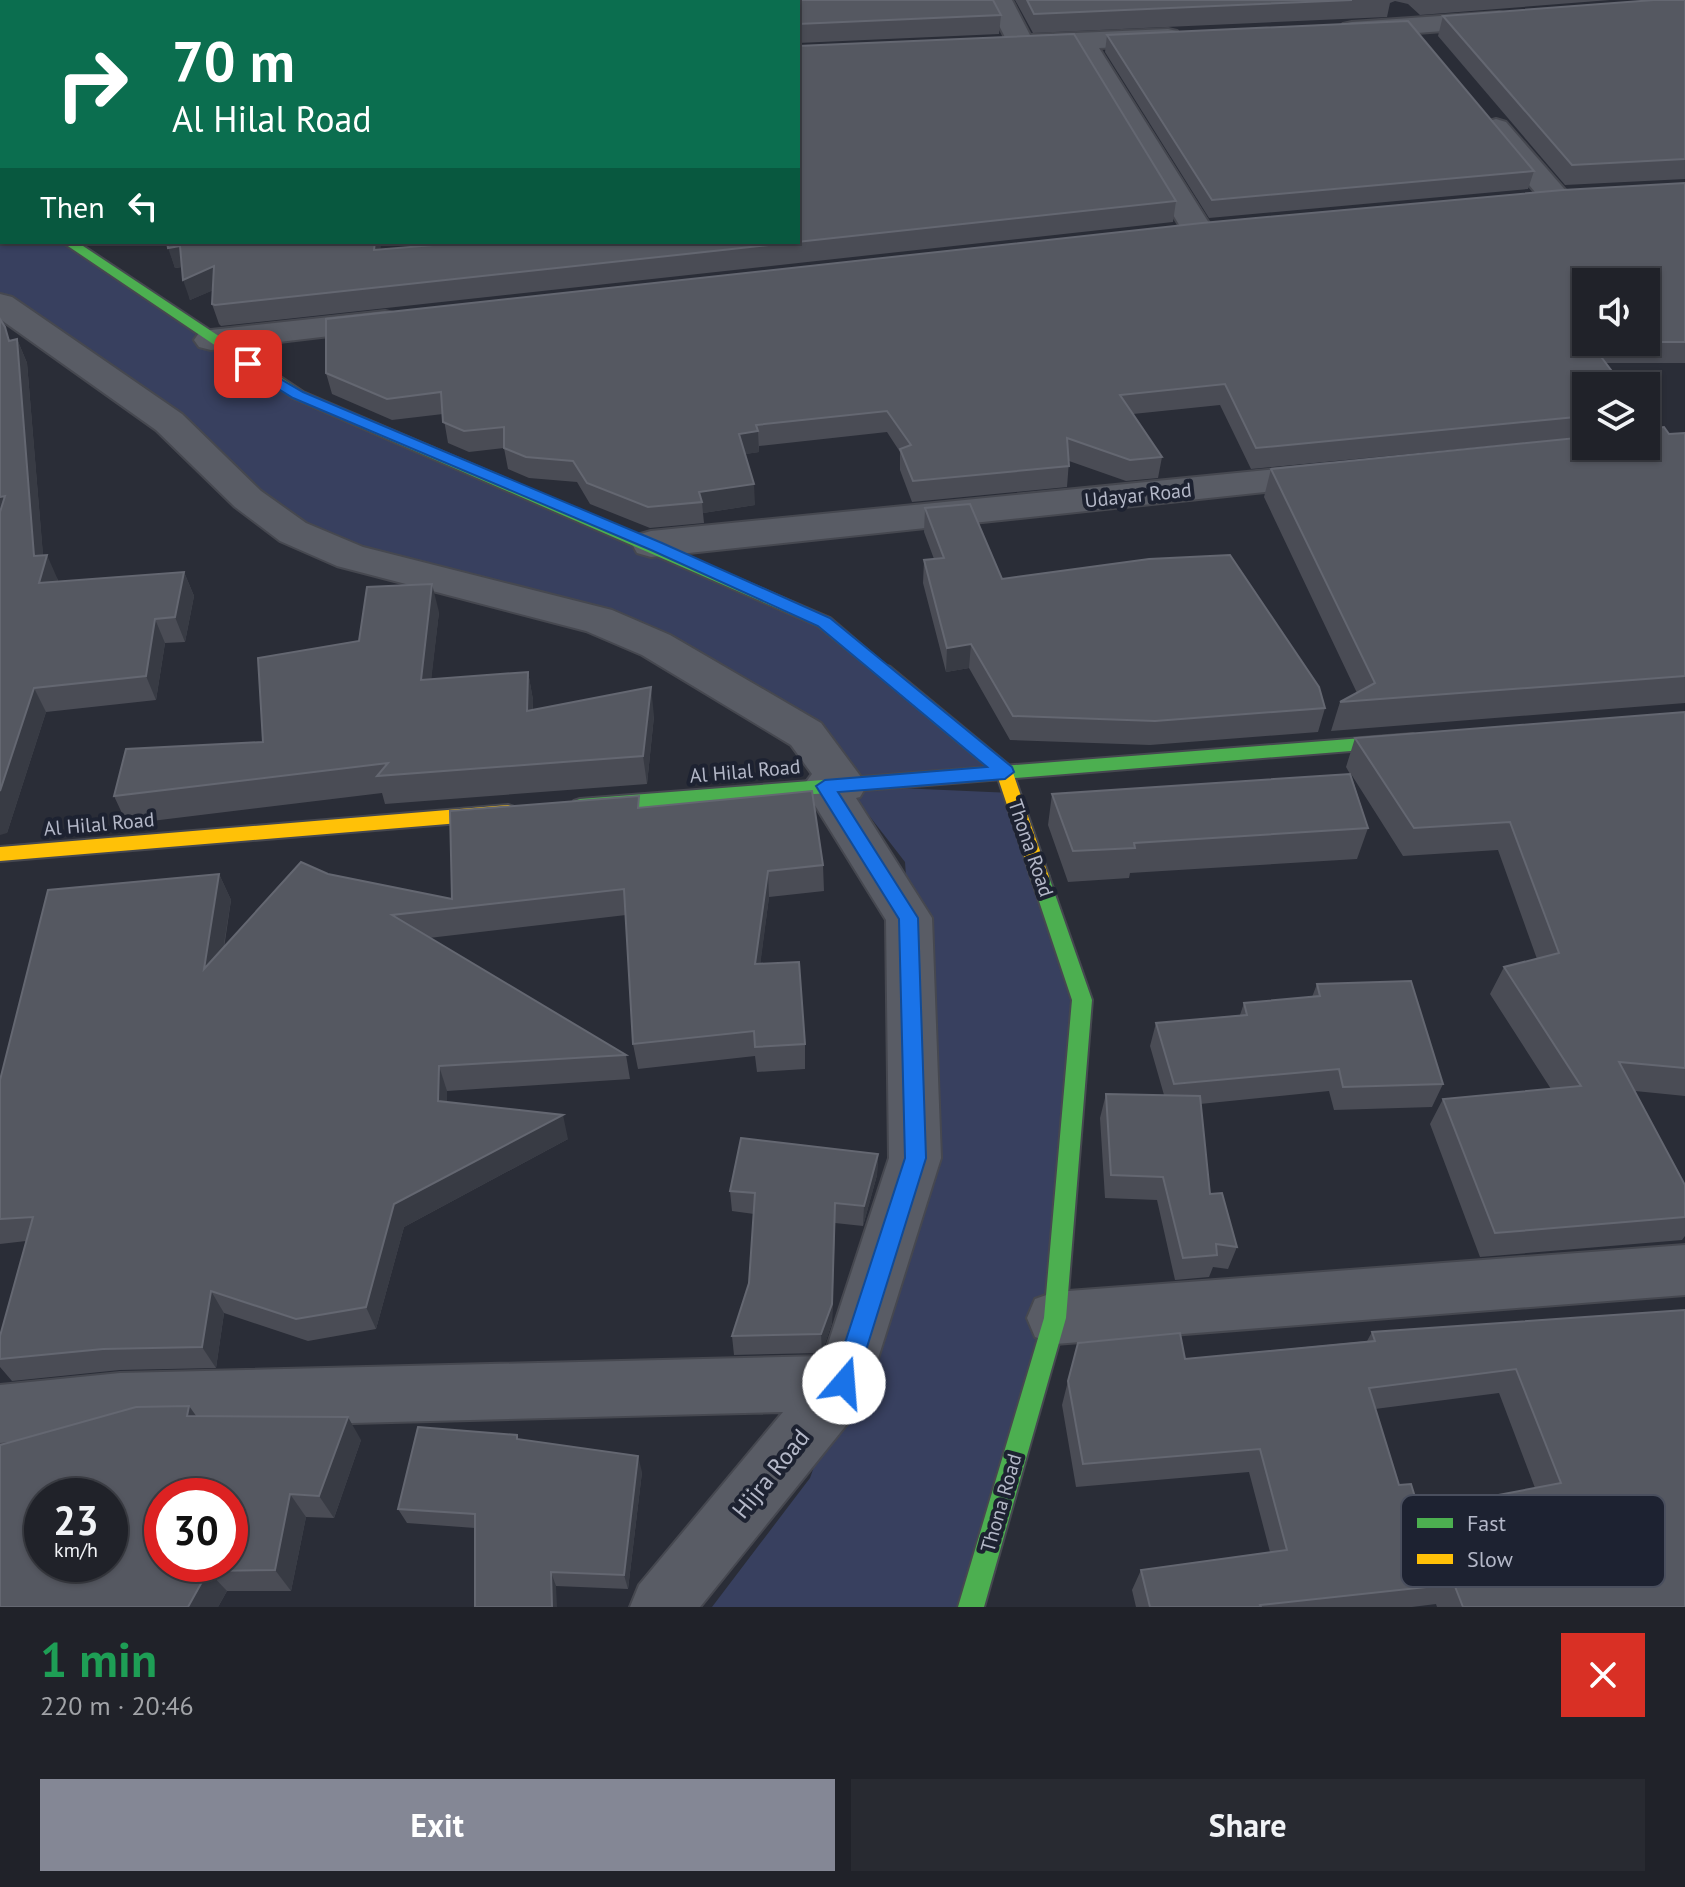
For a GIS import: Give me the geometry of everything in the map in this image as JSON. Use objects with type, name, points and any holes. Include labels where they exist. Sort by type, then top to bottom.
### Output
[{"type":"street","points":[[999,0],[1021,43]]},
{"type":"street","points":[[1390,0],[1431,52]]},
{"type":"street","points":[[1332,31],[1517,19]]},
{"type":"street","points":[[990,44],[1191,36]]},
{"type":"street","points":[[1081,40],[1198,231]]},
{"type":"street","points":[[1483,113],[1555,199]]},
{"type":"street","name":"Thona Road","points":[[71,244],[298,395],[651,544],[824,622],[1005,772],[1082,1000],[1055,1318],[971,1607]]},
{"type":"street","name":"Hijra Road","points":[[0,304],[169,422],[248,499],[293,532],[351,557],[598,620],[656,645],[806,734],[909,918],[915,1158],[844,1383],[661,1607]]},
{"type":"street","points":[[211,340],[414,318]]},
{"type":"street","name":"Udayar Road","points":[[651,544],[1358,473]]},
{"type":"street","name":"Al Hilal Road","points":[[556,808],[1429,739]]},
{"type":"street","name":"Al Hilal Road","points":[[0,854],[524,811]]},
{"type":"street","points":[[1055,1318],[1685,1270]]},
{"type":"street","points":[[0,1414],[120,1401],[844,1383]]},
{"type":"water","points":[[0,244],[71,244],[298,395],[824,622],[1005,772],[854,786],[1012,793],[1075,980],[1055,1318],[971,1607],[712,1607],[810,1478],[901,1207],[909,918],[905,862],[806,734],[612,621],[351,557],[0,304]]},
{"type":"building","points":[[800,0],[993,0],[1001,15],[800,24]]},
{"type":"building","points":[[1027,0],[1352,0],[1034,14]]},
{"type":"building","points":[[1685,0],[1685,159],[1572,165],[1443,16]]},
{"type":"building","points":[[1408,21],[1534,171],[1212,200],[1107,35]]},
{"type":"building","points":[[1074,34],[1176,201],[800,242],[800,46]]},
{"type":"building","points":[[1685,183],[1685,342],[1660,342],[1660,268],[1572,268],[1572,356],[1600,356],[1612,372],[1572,372],[1572,417],[1256,448],[1225,384],[1120,395],[1162,457],[1130,460],[1067,438],[1069,466],[913,481],[900,449],[911,445],[887,411],[756,425],[758,431],[739,434],[754,484],[699,492],[702,502],[648,507],[587,483],[573,461],[526,457],[504,448],[504,427],[464,431],[443,422],[441,392],[387,399],[326,373],[326,319],[1202,223],[1563,190]]},
{"type":"building","points":[[167,244],[375,244],[374,250],[446,244],[779,244],[215,305],[212,304],[214,266],[183,280],[180,246],[168,248]]},
{"type":"building","points":[[0,319],[9,341],[17,339],[34,556],[47,555],[39,583],[184,572],[175,617],[155,619],[146,676],[34,688],[0,791],[0,512],[5,496],[0,497]]},
{"type":"building","points":[[1660,427],[1664,427],[1669,434],[1685,433],[1685,676],[1340,702],[1375,683],[1271,469],[1572,438],[1572,460],[1660,460]]},
{"type":"building","points":[[970,504],[1002,579],[1149,559],[1230,555],[1319,687],[1325,708],[1155,721],[1013,716],[971,644],[947,648],[924,560],[944,558],[925,508]]},
{"type":"building","points":[[432,584],[421,680],[528,672],[527,711],[651,687],[643,756],[377,776],[388,763],[114,796],[126,749],[263,742],[258,658],[359,641],[367,587]]},
{"type":"building","points":[[1685,712],[1685,1068],[1619,1062],[1685,1185],[1685,1217],[1495,1233],[1443,1099],[1581,1086],[1504,967],[1559,953],[1510,822],[1414,828],[1355,738]]},
{"type":"building","points":[[1350,774],[1368,828],[1134,843],[1135,848],[1073,851],[1052,794]]},
{"type":"building","points":[[812,791],[823,865],[768,871],[755,964],[799,962],[805,1044],[755,1047],[754,1031],[633,1044],[624,889],[392,915],[626,1055],[439,1066],[438,1101],[563,1115],[394,1204],[366,1307],[296,1319],[211,1291],[202,1347],[103,1349],[0,1359],[0,1336],[33,1217],[0,1219],[0,1080],[48,890],[219,874],[204,969],[301,862],[328,874],[452,899],[450,811],[639,796],[638,808]]},
{"type":"building","points":[[1411,981],[1443,1084],[1343,1087],[1339,1069],[1174,1084],[1156,1023],[1247,1015],[1244,1003],[1320,996],[1317,984]]},
{"type":"building","points":[[1106,1094],[1200,1096],[1210,1194],[1222,1193],[1237,1247],[1216,1244],[1217,1255],[1183,1258],[1163,1177],[1111,1175]]},
{"type":"building","points":[[741,1138],[878,1154],[864,1206],[835,1203],[832,1304],[821,1334],[732,1336],[749,1283],[755,1193],[730,1191]]},
{"type":"building","points":[[1685,1310],[1685,1607],[1463,1607],[1455,1587],[1665,1587],[1665,1495],[1498,1495],[1561,1483],[1516,1369],[1369,1388],[1399,1485],[1411,1484],[1414,1495],[1401,1495],[1401,1587],[1426,1587],[1261,1607],[1150,1607],[1141,1570],[1287,1550],[1260,1449],[1083,1464],[1068,1381],[1078,1343],[1180,1333],[1185,1359],[1375,1341],[1372,1332]]},
{"type":"building","points":[[189,1406],[187,1416],[348,1417],[319,1496],[290,1494],[275,1570],[248,1570],[248,1478],[144,1478],[144,1582],[202,1582],[188,1607],[0,1607],[0,1445],[136,1407]]},
{"type":"building","points":[[418,1427],[517,1435],[517,1439],[638,1456],[624,1575],[551,1572],[552,1607],[475,1607],[475,1514],[398,1509]]},
{"type":"traffic: fast","points":[[71,244],[298,395],[824,622],[884,671]]},
{"type":"traffic: fast","points":[[580,806],[1413,740]]},
{"type":"traffic: fast","points":[[971,1607],[1055,1318],[1082,1000],[1040,877]]},
{"type":"traffic: slow","points":[[884,671],[1005,772],[1040,877]]},
{"type":"traffic: slow","points":[[0,854],[508,812]]},
{"type":"route","points":[[248,364],[298,395],[824,622],[1005,772],[825,786],[909,918],[915,1158],[844,1383]]}]
